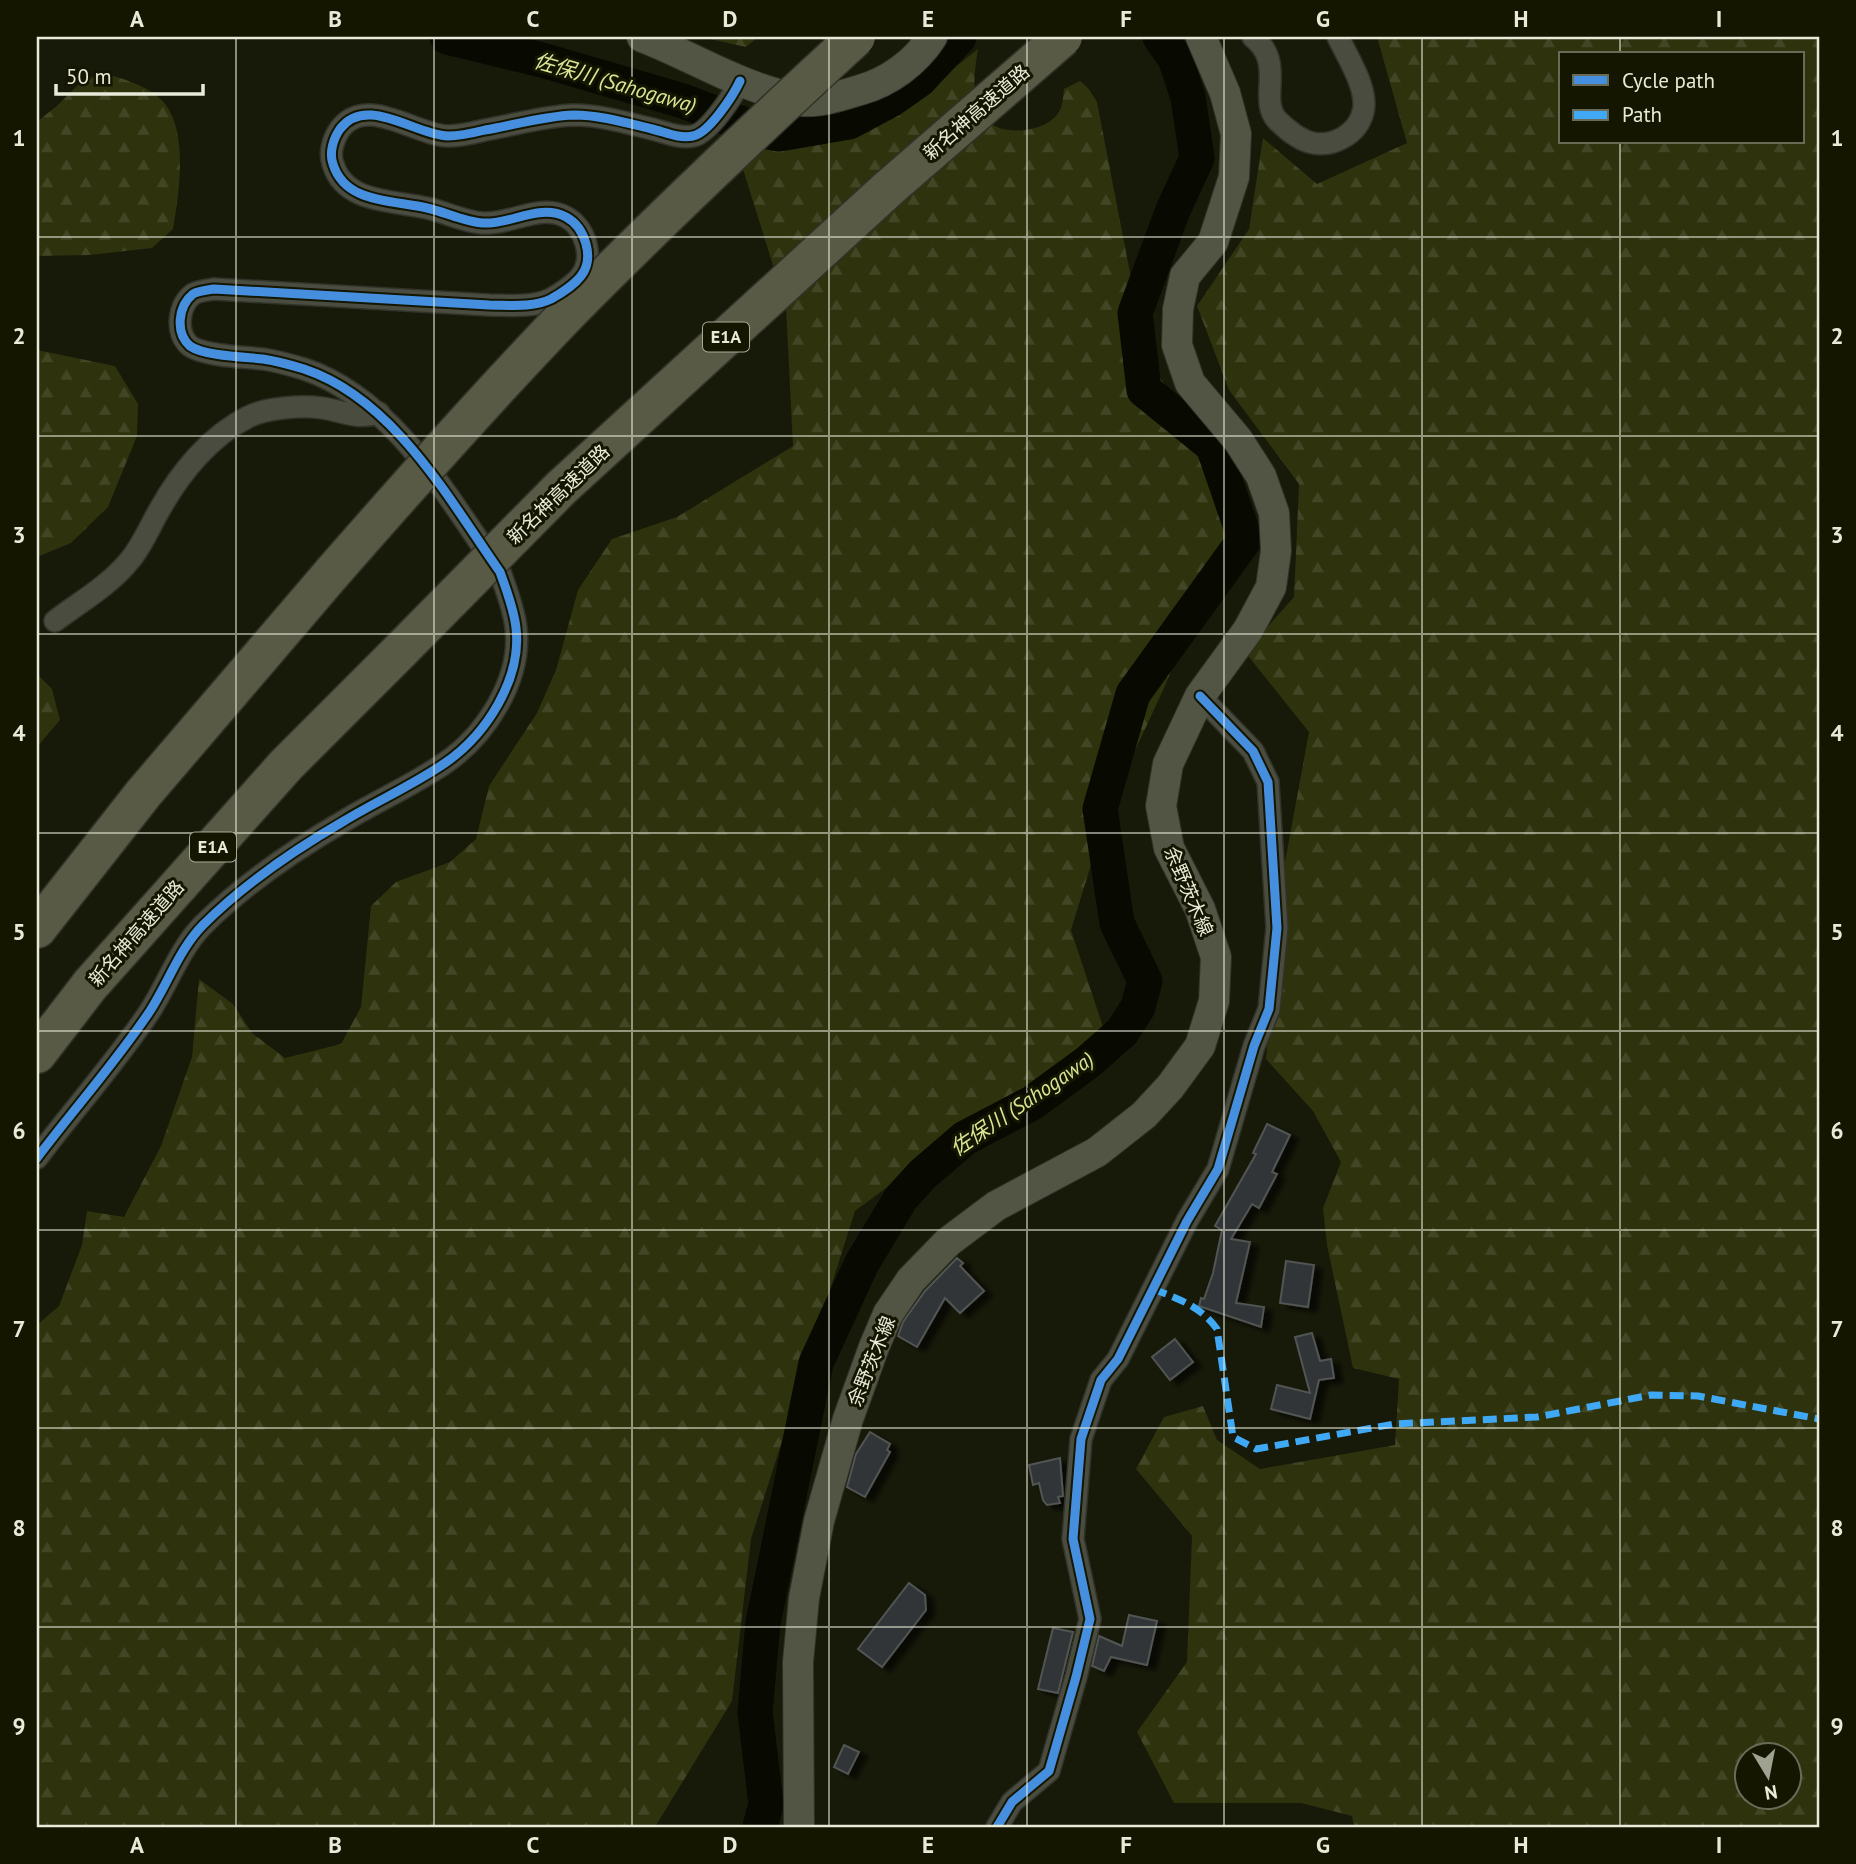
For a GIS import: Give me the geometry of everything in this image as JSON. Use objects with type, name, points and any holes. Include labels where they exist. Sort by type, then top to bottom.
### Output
[{"type":"highway","points":[[37,929],[144,794],[332,572],[427,466],[567,314],[732,152],[856,37]]},
{"type":"highway","name":"新名神高速道路","points":[[37,1054],[90,985],[286,765],[561,488],[889,188],[1063,37]]},
{"type":"highway","points":[[37,1063],[90,985]]},
{"type":"main road","points":[[642,37],[674,49],[737,86],[802,101],[838,96],[875,86],[923,52],[932,37]]},
{"type":"main road","name":"余野茨木線","points":[[799,1827],[798,1662],[804,1598],[819,1521],[848,1419],[888,1314],[911,1280],[947,1242],[996,1206],[1097,1152],[1144,1115],[1170,1087],[1200,1046],[1214,1001],[1216,957],[1200,909],[1168,848],[1161,806],[1168,764],[1200,696],[1248,630],[1271,587],[1276,551],[1274,513],[1261,476],[1238,440],[1190,383],[1177,345],[1178,309],[1185,276],[1213,242],[1234,177],[1236,134],[1225,93],[1201,37]]},
{"type":"street","points":[[1253,37],[1262,44],[1272,70],[1270,99],[1275,119],[1297,136],[1313,144],[1334,142],[1353,132],[1364,111],[1361,84],[1338,37]]},
{"type":"street","points":[[37,1158],[150,1010],[200,927],[246,886],[341,822],[445,763],[468,744],[488,721],[503,693],[514,663],[516,628],[500,572],[400,433],[349,390],[305,369],[268,360],[205,352],[190,345],[180,331],[180,316],[186,302],[195,293],[214,289],[489,305],[528,304],[551,299],[582,276],[587,258],[586,241],[576,225],[564,216],[548,212],[496,224],[478,223],[415,205],[364,196],[345,186],[335,171],[331,158],[333,142],[340,129],[351,119],[365,114],[448,136],[574,115],[611,119],[679,137],[694,136],[705,131],[737,86]]},
{"type":"street","points":[[55,621],[113,578],[132,558],[165,499],[190,465],[216,437],[250,416],[292,408],[322,408],[351,416],[379,413]]},
{"type":"street","points":[[997,1827],[1012,1802],[1049,1771],[1090,1619],[1073,1539],[1081,1439],[1101,1380],[1118,1359],[1187,1221],[1217,1169],[1254,1046],[1269,1009],[1277,928],[1268,782],[1252,751],[1200,696]]},
{"type":"green space","points":[[701,37],[758,37],[746,47]]},
{"type":"green space","points":[[1377,37],[1819,37],[1819,1827],[1354,1827],[1352,1816],[1301,1803],[1174,1803],[1137,1732],[1187,1662],[1192,1536],[1136,1469],[1164,1417],[1203,1406],[1217,1440],[1260,1469],[1395,1445],[1399,1379],[1353,1368],[1327,1245],[1323,1208],[1341,1162],[1313,1111],[1266,1059],[1281,884],[1309,732],[1245,652],[1294,597],[1299,484],[1229,390],[1197,306],[1249,229],[1263,138],[1317,184],[1407,143]]},
{"type":"green space","points":[[978,49],[975,98],[980,113],[996,127],[1006,130],[1029,129],[1050,121],[1060,109],[1064,89],[1080,81],[1097,102],[1131,278],[1158,374],[1208,456],[1226,544],[1108,809],[1071,930],[1105,1033],[990,1111],[855,1211],[751,1539],[732,1701],[655,1827],[37,1827],[37,1325],[59,1306],[82,1245],[87,1211],[124,1217],[161,1146],[192,1057],[199,979],[233,1004],[252,1033],[285,1058],[341,1044],[361,1007],[371,906],[396,882],[450,862],[476,839],[489,786],[537,713],[556,670],[578,590],[612,539],[677,517],[793,446],[786,307],[742,166],[734,126],[787,146],[844,138],[891,119]]},
{"type":"green space","points":[[114,76],[142,87],[161,99],[173,118],[180,166],[173,229],[152,248],[90,255],[37,256],[37,122],[85,78]]},
{"type":"green space","points":[[37,350],[115,366],[138,404],[137,436],[108,507],[71,543],[37,557]]},
{"type":"green space","points":[[37,674],[52,689],[60,720],[37,747]]},
{"type":"building","points":[[1267,1124],[1290,1135],[1272,1172],[1277,1174],[1259,1208],[1252,1204],[1231,1239],[1250,1242],[1236,1303],[1264,1307],[1261,1327],[1199,1306],[1213,1273],[1222,1230],[1215,1226],[1256,1154],[1253,1153]]},
{"type":"building","points":[[957,1258],[963,1263],[960,1266],[984,1291],[960,1313],[945,1298],[917,1347],[898,1336],[903,1322],[925,1291]]},
{"type":"building","points":[[1286,1261],[1314,1265],[1308,1307],[1280,1303]]},
{"type":"building","points":[[1312,1333],[1320,1361],[1331,1359],[1334,1378],[1319,1380],[1310,1419],[1271,1409],[1277,1385],[1310,1393],[1295,1337]]},
{"type":"building","points":[[1175,1339],[1193,1362],[1170,1380],[1152,1357]]},
{"type":"building","points":[[870,1432],[890,1444],[887,1450],[890,1452],[865,1497],[847,1487],[856,1454]]},
{"type":"building","points":[[1060,1458],[1063,1496],[1058,1497],[1060,1503],[1047,1505],[1039,1483],[1033,1485],[1029,1465]]},
{"type":"building","points":[[909,1583],[925,1595],[926,1610],[882,1667],[858,1649]]},
{"type":"building","points":[[1129,1615],[1157,1621],[1147,1665],[1111,1657],[1104,1671],[1092,1666],[1099,1636],[1122,1646]]},
{"type":"building","points":[[1053,1628],[1073,1632],[1058,1693],[1038,1689]]},
{"type":"building","points":[[844,1745],[859,1752],[848,1774],[834,1767]]},
{"type":"waterway","name":"佐保川 (Sahogawa)","points":[[447,37],[542,60],[683,101],[758,130],[779,134],[849,122],[892,99],[919,80],[959,37]]},
{"type":"waterway","name":"佐保川 (Sahogawa)","points":[[760,1827],[766,1804],[755,1712],[763,1623],[816,1363],[862,1263],[901,1198],[923,1174],[965,1138],[1032,1103],[1088,1062],[1122,1032],[1138,1007],[1145,981],[1117,923],[1100,809],[1133,694],[1245,539],[1213,446],[1144,390],[1135,313],[1173,210],[1197,158],[1188,97],[1175,58],[1160,37]]},
{"type":"marked path","points":[[1153,1289],[1196,1309],[1217,1329],[1233,1437],[1256,1449],[1394,1424],[1537,1417],[1651,1395],[1698,1396],[1819,1419]]},
{"type":"cycle path","points":[[37,1158],[137,1030],[188,944],[203,925],[252,882],[288,856],[433,771],[460,751],[487,721],[498,704],[513,667],[516,628],[512,606],[500,572],[439,483],[392,427],[365,403],[336,383],[304,369],[263,359],[215,354],[190,346],[180,327],[184,305],[193,294],[214,289],[489,305],[544,302],[571,285],[585,269],[586,244],[573,222],[556,213],[546,212],[483,223],[359,193],[348,187],[339,177],[333,164],[332,146],[340,129],[351,119],[363,115],[391,119],[435,134],[453,136],[540,119],[584,115],[688,137],[699,133],[713,121],[740,81]]},
{"type":"cycle path","points":[[997,1827],[1012,1802],[1049,1771],[1090,1619],[1073,1539],[1081,1439],[1101,1380],[1118,1359],[1187,1221],[1218,1169],[1254,1046],[1269,1009],[1277,928],[1268,782],[1253,751],[1200,696]]}]
